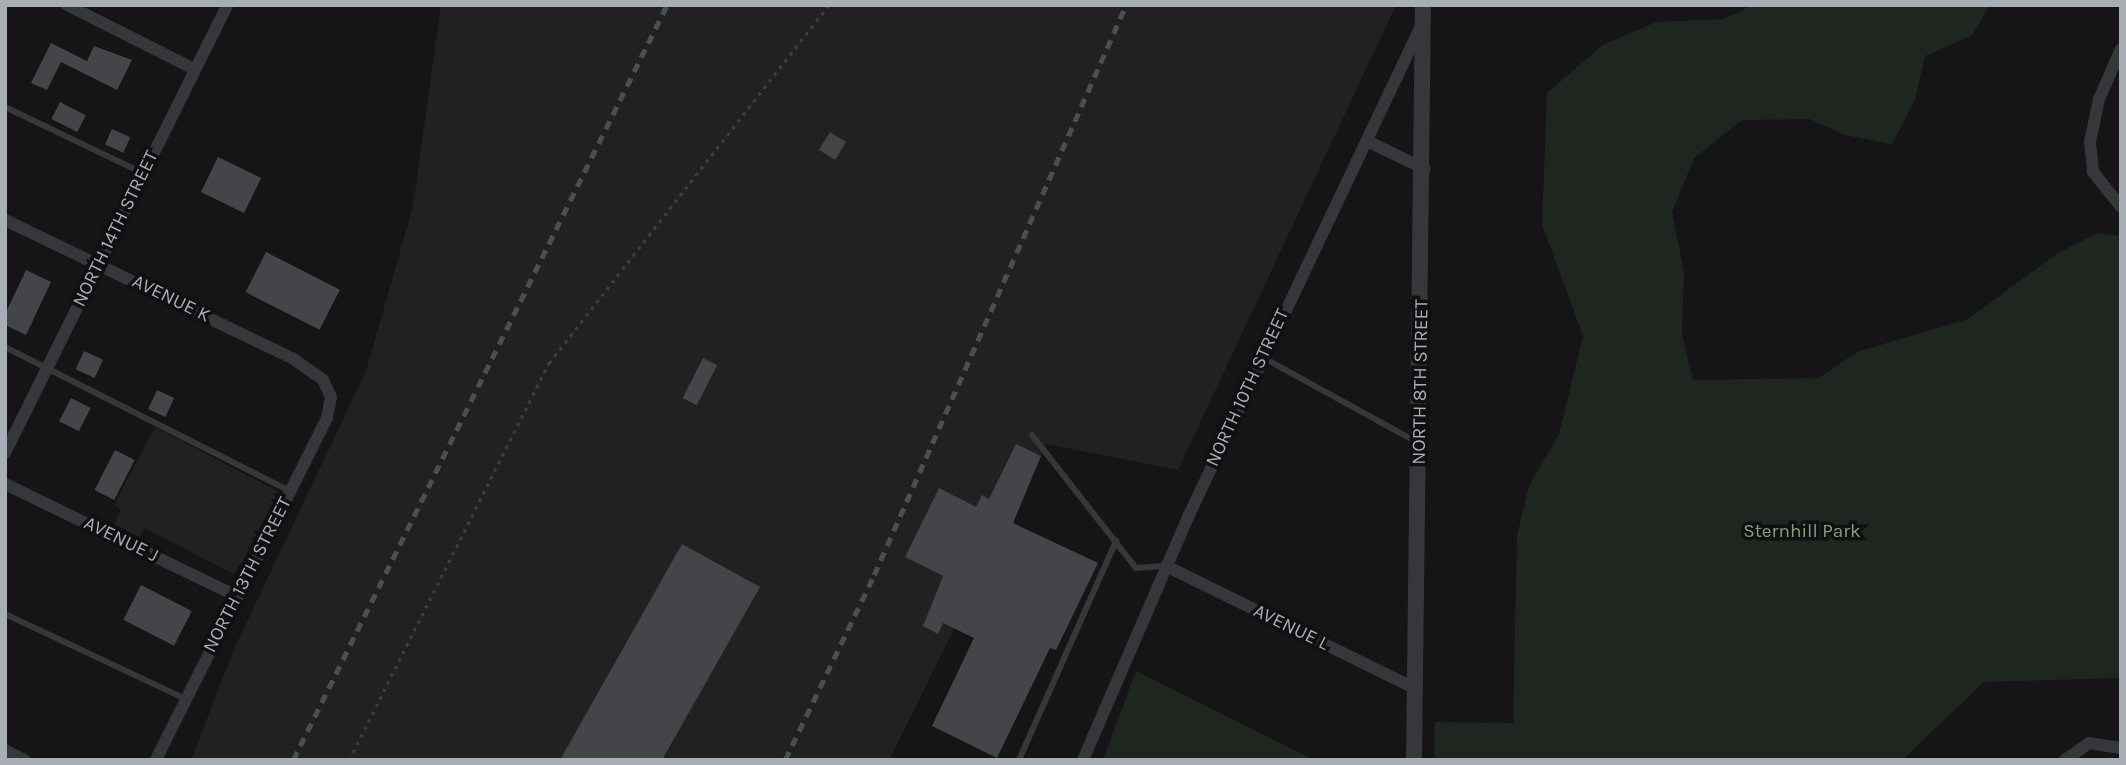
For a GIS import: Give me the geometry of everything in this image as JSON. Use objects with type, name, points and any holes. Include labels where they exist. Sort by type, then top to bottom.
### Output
[{"type":"street","points":[[67,5],[194,69]]},
{"type":"street","name":"NORTH 14TH STREET","points":[[5,453],[227,5]]},
{"type":"street","name":"NORTH 10TH STREET","points":[[1083,760],[1166,566],[1262,357],[1367,141],[1423,13]]},
{"type":"street","name":"NORTH 8TH STREET","points":[[1414,760],[1425,169],[1423,13]]},
{"type":"street","points":[[2121,49],[2099,99],[2090,142],[2093,172],[2121,207]]},
{"type":"street","points":[[1367,141],[1425,169]]},
{"type":"street","name":"AVENUE K","points":[[5,220],[292,358],[313,370],[329,389]]},
{"type":"street","name":"NORTH 13TH STREET","points":[[156,760],[327,418],[329,389]]},
{"type":"street","name":"AVENUE J","points":[[5,484],[237,596]]},
{"type":"street","name":"AVENUE L","points":[[1166,566],[1416,689]]},
{"type":"street","points":[[2064,760],[2089,743],[2121,748]]},
{"type":"street","points":[[5,750],[25,760]]},
{"type":"lane","points":[[5,107],[143,173]]},
{"type":"lane","points":[[5,347],[290,491]]},
{"type":"lane","points":[[1262,357],[1420,444]]},
{"type":"lane","points":[[1032,435],[1136,568],[1166,566]]},
{"type":"lane","points":[[1019,760],[1116,541]]},
{"type":"lane","points":[[5,614],[186,699]]},
{"type":"path","points":[[349,760],[549,363],[829,5]]},
{"type":"shaded area","points":[[441,5],[1396,5],[1178,470],[1046,444],[889,760],[191,760],[234,649],[366,371],[413,206]]},
{"type":"shaded area","points":[[155,427],[279,492],[235,575],[145,528],[139,537],[114,524],[121,509],[114,505]]},
{"type":"green space","name":"Sternhill Park","points":[[1753,5],[1990,5],[1972,35],[1925,56],[1915,99],[1892,144],[1845,135],[1809,119],[1742,120],[1694,158],[1672,212],[1684,272],[1682,334],[1693,380],[1819,378],[1857,352],[1968,319],[2058,253],[2097,233],[2121,236],[2121,678],[1984,682],[1902,760],[1434,760],[1435,722],[1513,723],[1517,536],[1529,486],[1559,434],[1583,336],[1542,224],[1547,93],[1603,45],[1656,22],[1724,19]]},
{"type":"green space","points":[[1136,671],[1314,760],[1103,760]]},
{"type":"building","points":[[51,43],[87,61],[94,46],[132,60],[117,90],[61,62],[47,90],[31,83]]},
{"type":"building","points":[[60,102],[86,115],[77,132],[51,119]]},
{"type":"building","points":[[112,129],[130,137],[123,153],[105,145]]},
{"type":"building","points":[[830,132],[846,142],[835,160],[819,150]]},
{"type":"building","points":[[218,157],[261,178],[244,213],[201,192]]},
{"type":"building","points":[[266,252],[340,290],[320,330],[246,292]]},
{"type":"building","points":[[26,270],[51,282],[26,335],[5,325],[5,314]]},
{"type":"building","points":[[84,351],[103,360],[95,378],[76,369]]},
{"type":"building","points":[[703,358],[717,365],[697,405],[683,398]]},
{"type":"building","points":[[157,390],[174,398],[165,417],[148,409]]},
{"type":"building","points":[[71,398],[91,408],[79,431],[59,421]]},
{"type":"building","points":[[1016,444],[1041,456],[1013,523],[1098,563],[1056,650],[1050,648],[997,758],[932,726],[974,638],[943,623],[938,634],[923,626],[943,576],[905,557],[939,488],[976,507],[982,495],[989,499]]},
{"type":"building","points":[[115,450],[135,460],[114,500],[95,490]]},
{"type":"building","points":[[682,544],[760,587],[662,760],[560,760]]},
{"type":"building","points":[[141,585],[192,611],[174,646],[123,620]]},
{"type":"railway","points":[[293,760],[667,5]]},
{"type":"railway","points":[[785,760],[874,575],[1126,5]]}]
